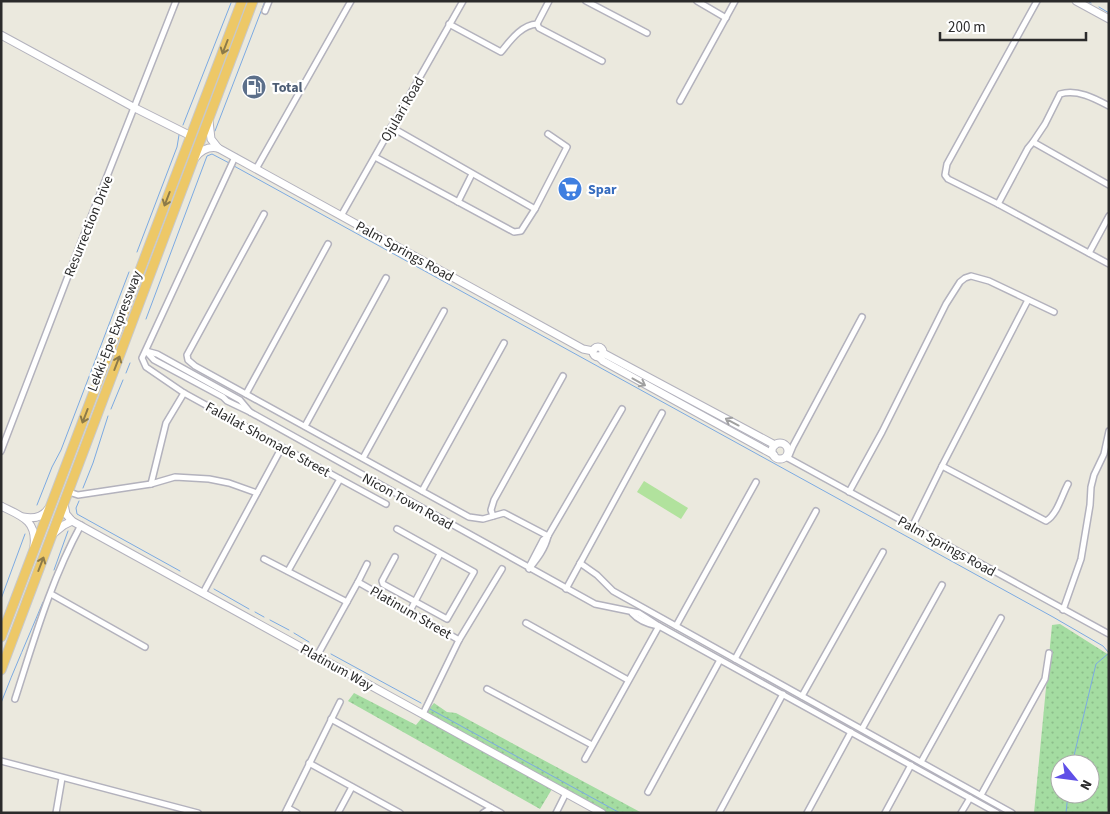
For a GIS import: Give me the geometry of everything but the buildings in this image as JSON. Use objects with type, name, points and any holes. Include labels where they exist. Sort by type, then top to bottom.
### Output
[{"type":"highway","name":"Lekki-Epe Expressway","points":[[1,637],[242,1]]},
{"type":"highway","name":"Lekki-Epe Expressway","points":[[1,670],[253,1]]},
{"type":"street","name":"Resurrection Drive","points":[[1,451],[176,1]]},
{"type":"street","points":[[265,11],[269,1]]},
{"type":"street","points":[[256,169],[351,1]]},
{"type":"street","name":"Ojulari Road","points":[[341,216],[463,1]]},
{"type":"street","points":[[450,24],[501,52],[512,38],[528,26],[536,24],[549,1]]},
{"type":"street","points":[[586,1],[647,33]]},
{"type":"street","points":[[697,1],[726,18]]},
{"type":"street","points":[[680,101],[735,1]]},
{"type":"street","points":[[1037,1],[945,169],[945,175],[948,179],[1109,264]]},
{"type":"street","points":[[1076,1],[1109,19]]},
{"type":"street","points":[[536,24],[539,28],[602,61]]},
{"type":"street","points":[[1,34],[135,108],[191,136]]},
{"type":"street","points":[[998,204],[1045,124],[1060,94],[1068,91],[1078,93],[1109,106]]},
{"type":"street","points":[[209,118],[211,139],[218,148]]},
{"type":"street","points":[[391,128],[535,210]]},
{"type":"street","points":[[375,156],[458,202],[519,232],[535,210],[567,147],[548,134]]},
{"type":"street","points":[[1033,142],[1109,186]]},
{"type":"street","points":[[192,164],[203,150],[218,148]]},
{"type":"street","name":"Palm Springs Road","points":[[218,148],[233,162],[256,169],[583,349],[598,354]]},
{"type":"street","points":[[146,351],[233,162]]},
{"type":"street","points":[[458,202],[472,174]]},
{"type":"street","points":[[264,214],[187,354],[188,360],[195,366],[469,517],[478,520],[504,513],[509,514],[548,536]]},
{"type":"street","points":[[1090,254],[1109,216]]},
{"type":"street","points":[[246,394],[328,244]]},
{"type":"street","points":[[849,492],[882,432],[946,304],[960,282],[971,276],[980,278],[1054,312]]},
{"type":"street","points":[[304,426],[386,278]]},
{"type":"street","points":[[912,527],[1028,300]]},
{"type":"street","points":[[363,458],[444,311]]},
{"type":"street","points":[[787,458],[862,317]]},
{"type":"street","points":[[422,491],[504,343]]},
{"type":"street","name":"Falailat Shomade Street","points":[[146,351],[142,358],[146,367],[184,393],[340,479],[288,571]]},
{"type":"street","name":"Nicon Town Road","points":[[146,351],[154,360],[240,400],[250,412]]},
{"type":"street","points":[[598,354],[775,446]]},
{"type":"street","points":[[598,354],[603,362],[662,395],[774,456],[781,459],[787,458]]},
{"type":"street","points":[[493,516],[491,510],[494,500],[563,376]]},
{"type":"street","points":[[151,484],[166,423],[184,393]]},
{"type":"street","name":"Nicon Town Road","points":[[224,394],[227,402],[250,412],[529,569],[595,604],[639,613],[659,626],[997,813]]},
{"type":"street","points":[[236,407],[240,400]]},
{"type":"street","points":[[529,569],[543,540],[548,536],[622,409]]},
{"type":"street","points":[[566,589],[662,413]]},
{"type":"street","points":[[1063,610],[1081,560],[1089,514],[1091,487],[1094,475],[1104,454],[1109,431]]},
{"type":"street","points":[[774,456],[772,450],[779,443],[786,446],[787,458]]},
{"type":"street","points":[[202,592],[282,447]]},
{"type":"street","name":"Palm Springs Road","points":[[787,458],[1109,634]]},
{"type":"street","points":[[942,466],[1046,520],[1055,511],[1068,484]]},
{"type":"street","points":[[69,492],[78,496],[151,484],[175,477],[209,479],[229,483],[257,493]]},
{"type":"street","points":[[340,479],[386,504]]},
{"type":"street","points":[[676,626],[756,482]]},
{"type":"street","points":[[22,517],[39,517],[46,512],[53,502]]},
{"type":"street","points":[[52,535],[57,529],[72,521],[66,514],[64,504]]},
{"type":"street","points":[[1,506],[22,517],[32,528],[34,533],[31,558]]},
{"type":"street","points":[[735,659],[816,512]]},
{"type":"street","name":"Platinum Way","points":[[72,521],[602,813]]},
{"type":"street","points":[[15,699],[50,594],[80,525]]},
{"type":"street","points":[[395,557],[382,581],[383,584],[448,619],[474,572],[397,530]]},
{"type":"street","points":[[802,696],[883,552]]},
{"type":"street","points":[[410,611],[440,554]]},
{"type":"street","points":[[264,559],[347,602]]},
{"type":"street","points":[[580,563],[597,575],[613,591],[1012,813]]},
{"type":"street","points":[[358,582],[367,564]]},
{"type":"street","points":[[423,714],[459,640],[502,568]]},
{"type":"street","name":"Platinum Street","points":[[317,656],[358,582],[459,640]]},
{"type":"street","points":[[862,729],[942,585]]},
{"type":"street","points":[[50,594],[145,646]]},
{"type":"street","points":[[921,762],[1001,618]]},
{"type":"street","points":[[526,623],[628,680]]},
{"type":"street","points":[[584,759],[659,626]]},
{"type":"street","points":[[981,795],[1045,679],[1049,653]]},
{"type":"street","points":[[648,792],[720,660]]},
{"type":"street","points":[[487,688],[592,746]]},
{"type":"street","points":[[719,813],[783,694]]},
{"type":"street","points":[[297,813],[286,810],[340,702]]},
{"type":"street","points":[[331,719],[501,813]]},
{"type":"street","points":[[807,813],[851,732]]},
{"type":"street","points":[[1,761],[198,813]]},
{"type":"street","points":[[309,763],[400,813]]},
{"type":"street","points":[[885,813],[911,765]]},
{"type":"street","points":[[56,813],[62,778]]},
{"type":"street","points":[[338,813],[352,787]]},
{"type":"street","points":[[556,813],[566,793]]},
{"type":"street","points":[[961,813],[970,798]]},
{"type":"street","points":[[483,813],[491,808]]},
{"type":"green space","points":[[644,481],[688,508],[681,519],[637,492]]},
{"type":"green space","points":[[1060,624],[1109,655],[1109,801],[1107,813],[1034,813],[1052,625]]},
{"type":"green space","points":[[354,693],[416,725],[434,703],[447,712],[456,713],[642,813],[604,813],[555,784],[540,809],[348,701]]},
{"type":"waterway","points":[[215,131],[265,1]]},
{"type":"waterway","points":[[1087,1],[1091,3]]},
{"type":"waterway","points":[[183,125],[231,3]]},
{"type":"waterway","points":[[1099,7],[1109,13]]},
{"type":"waterway","points":[[137,252],[177,147],[179,135]]},
{"type":"waterway","points":[[146,319],[207,156],[212,154],[231,164]]},
{"type":"waterway","points":[[234,166],[1053,617],[1103,646],[1109,653]]},
{"type":"waterway","points":[[37,505],[61,450],[129,272]]},
{"type":"waterway","points":[[126,373],[130,363]]},
{"type":"waterway","points":[[111,409],[123,380]]},
{"type":"waterway","points":[[83,488],[108,416]]},
{"type":"waterway","points":[[79,501],[76,508],[77,514],[180,571]]},
{"type":"waterway","points":[[54,570],[68,531]]},
{"type":"waterway","points":[[1,599],[25,534]]},
{"type":"waterway","points":[[214,589],[249,609]]},
{"type":"waterway","points":[[1,703],[43,602]]},
{"type":"waterway","points":[[255,612],[264,617]]},
{"type":"waterway","points":[[270,620],[289,630]]},
{"type":"waterway","points":[[294,633],[309,642]]},
{"type":"waterway","points":[[1074,754],[1096,664],[1109,653]]},
{"type":"waterway","points":[[331,654],[421,703]]},
{"type":"waterway","points":[[430,709],[620,813]]},
{"type":"waterway","points":[[1066,813],[1067,804]]},
{"type":"place","name":"Total","points":[[254,87]]},
{"type":"place","name":"Spar","points":[[570,189]]}]
